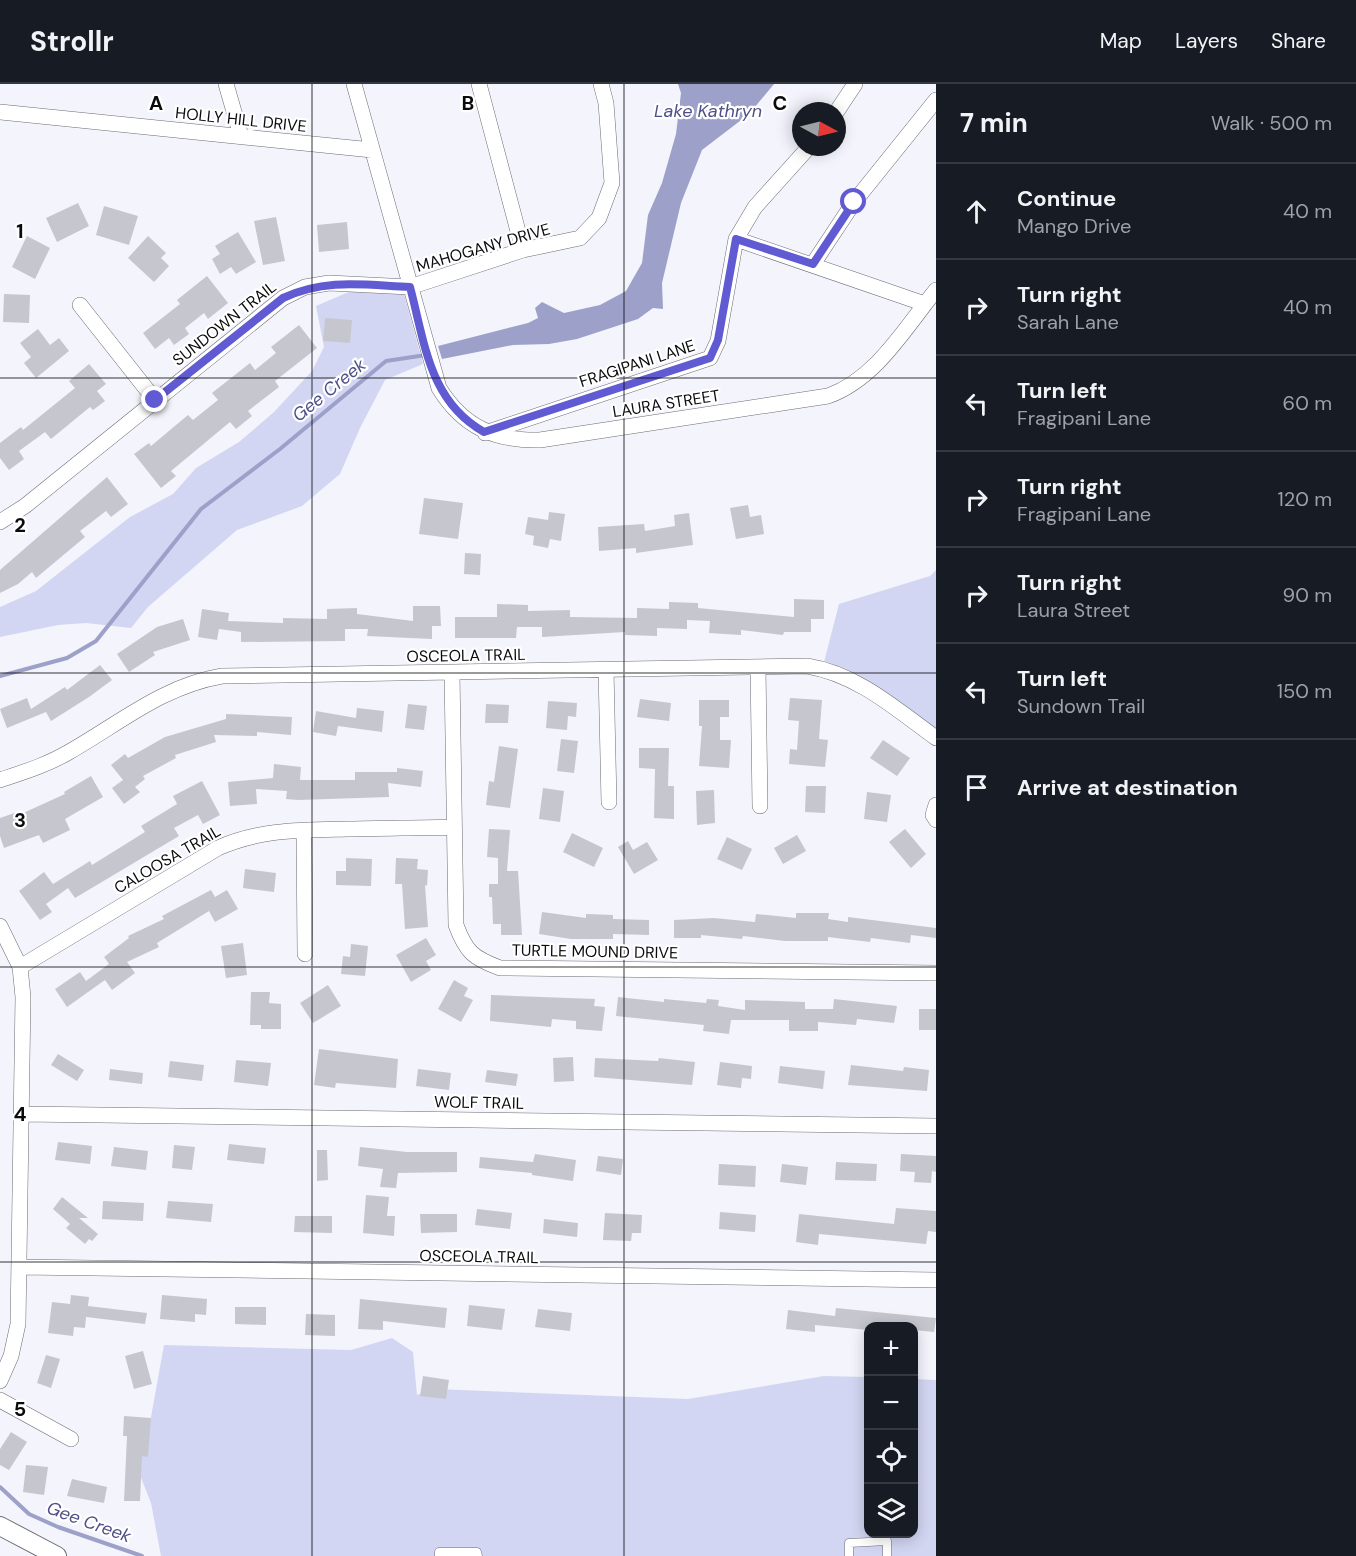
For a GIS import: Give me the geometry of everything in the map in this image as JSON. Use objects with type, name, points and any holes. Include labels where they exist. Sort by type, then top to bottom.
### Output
[{"type":"street","points":[[226,84],[241,136]]},
{"type":"street","name":"LAURA STREET","points":[[354,84],[439,388],[462,418],[484,432],[504,439],[540,440],[828,396],[844,390],[865,375],[936,290]]},
{"type":"street","points":[[479,84],[522,250]]},
{"type":"street","name":"MAHOGANY DRIVE","points":[[410,287],[522,250],[580,238],[600,218],[612,183],[606,103],[601,84]]},
{"type":"street","points":[[843,102],[855,84]]},
{"type":"street","points":[[813,264],[854,202],[936,100]]},
{"type":"street","name":"HOLLY HILL DRIVE","points":[[0,112],[372,150]]},
{"type":"street","name":"FRAGIPANI LANE","points":[[484,432],[710,358],[718,340],[736,239],[755,207],[801,156]]},
{"type":"street","points":[[736,239],[925,304]]},
{"type":"street","name":"SUNDOWN TRAIL","points":[[0,522],[25,506],[283,298],[305,287],[329,283],[410,287]]},
{"type":"street","points":[[80,305],[155,400]]},
{"type":"street","name":"OSCEOLA TRAIL","points":[[0,780],[38,768],[68,753],[170,691],[192,681],[222,676],[807,666],[828,669],[853,679],[936,738]]},
{"type":"street","points":[[758,667],[760,806]]},
{"type":"street","points":[[606,670],[609,802]]},
{"type":"street","name":"TURTLE MOUND DRIVE","points":[[452,673],[456,926],[463,944],[477,959],[500,968],[936,973]]},
{"type":"street","points":[[936,805],[933,815],[936,820]]},
{"type":"street","name":"CALOOSA TRAIL","points":[[20,967],[218,848],[242,838],[266,832],[304,830],[454,827]]},
{"type":"street","points":[[304,830],[305,954]]},
{"type":"street","points":[[0,926],[20,967],[23,997],[21,1268],[18,1324],[11,1356],[0,1382]]},
{"type":"street","name":"WOLF TRAIL","points":[[22,1114],[936,1126]]},
{"type":"street","name":"OSCEOLA TRAIL","points":[[21,1268],[936,1280]]},
{"type":"street","points":[[0,1400],[71,1438]]},
{"type":"street","points":[[0,1526],[57,1556]]},
{"type":"lane","points":[[849,1556],[849,1543],[887,1541],[887,1556]]},
{"type":"lane","points":[[439,1556],[439,1552],[477,1552],[478,1556]]},
{"type":"shaded area","points":[[351,291],[404,294],[423,364],[385,380],[360,428],[340,474],[302,506],[237,530],[148,607],[131,628],[86,623],[58,625],[0,637],[0,607],[36,591],[130,517],[173,494],[196,468],[239,442],[274,412],[312,371],[324,347],[316,306]]},
{"type":"shaded area","points":[[936,570],[936,729],[857,674],[824,662],[839,604],[930,576]]},
{"type":"shaded area","points":[[392,1338],[413,1352],[417,1395],[435,1389],[688,1399],[824,1376],[864,1377],[864,1538],[918,1538],[918,1379],[936,1380],[936,1556],[161,1556],[151,1503],[132,1455],[147,1439],[164,1345],[351,1350]]},
{"type":"water","name":"Lake Kathryn","points":[[678,84],[774,84],[749,114],[702,150],[681,203],[662,283],[663,309],[653,308],[638,319],[577,339],[549,344],[513,345],[442,359],[438,346],[528,323],[538,318],[535,308],[542,302],[564,313],[600,305],[626,291],[642,263],[648,215],[662,183],[676,134],[681,93]]},
{"type":"building","points":[[78,203],[89,226],[57,242],[46,218]]},
{"type":"building","points":[[104,206],[138,216],[129,245],[96,235]]},
{"type":"building","points":[[276,217],[285,261],[263,265],[254,221]]},
{"type":"building","points":[[347,222],[349,249],[319,252],[317,225]]},
{"type":"building","points":[[238,232],[256,262],[236,274],[231,267],[220,274],[212,259],[220,254],[215,246]]},
{"type":"building","points":[[27,236],[50,248],[35,279],[12,267]]},
{"type":"building","points":[[148,236],[166,253],[161,258],[169,266],[154,282],[128,258]]},
{"type":"building","points":[[207,276],[228,303],[208,319],[204,313],[185,328],[189,334],[174,345],[169,338],[155,349],[143,333],[180,304],[177,300]]},
{"type":"building","points":[[4,294],[30,295],[29,323],[3,322]]},
{"type":"building","points":[[325,318],[352,320],[350,343],[323,341]]},
{"type":"building","points":[[299,325],[317,348],[275,381],[279,387],[248,411],[252,416],[236,429],[230,422],[171,471],[176,476],[161,488],[134,454],[149,443],[151,446],[188,415],[193,420],[218,400],[212,393],[250,363],[255,370],[276,353],[271,347]]},
{"type":"building","points":[[38,329],[50,345],[59,338],[69,351],[36,378],[24,363],[31,357],[20,343]]},
{"type":"building","points":[[89,364],[106,384],[97,391],[105,401],[93,410],[90,407],[51,439],[45,432],[19,451],[24,459],[9,470],[0,458],[0,443],[21,427],[23,430],[75,388],[69,381]]},
{"type":"building","points":[[107,477],[128,504],[111,517],[106,511],[80,531],[85,537],[36,578],[32,572],[18,584],[0,593],[0,570]]},
{"type":"building","points":[[424,498],[463,503],[458,539],[419,534]]},
{"type":"building","points":[[748,505],[750,517],[761,515],[764,534],[736,539],[730,508]]},
{"type":"building","points":[[549,512],[565,514],[561,541],[550,539],[548,548],[533,545],[534,536],[525,534],[528,517],[548,520]]},
{"type":"building","points":[[689,513],[693,545],[636,553],[636,548],[599,551],[598,527],[644,524],[645,531],[675,526],[674,515]]},
{"type":"building","points":[[465,553],[481,554],[480,575],[464,574]]},
{"type":"building","points":[[794,599],[824,600],[824,619],[811,619],[811,632],[784,632],[783,635],[741,630],[741,635],[709,633],[710,621],[687,620],[687,629],[657,628],[657,636],[625,635],[625,632],[542,637],[542,627],[517,627],[516,638],[455,638],[455,617],[497,617],[497,604],[528,605],[528,611],[570,610],[570,617],[637,618],[637,608],[669,609],[669,602],[698,603],[698,608],[794,617]]},
{"type":"building","points":[[413,606],[440,606],[441,626],[432,626],[432,639],[367,636],[368,629],[345,629],[345,641],[241,642],[241,632],[219,629],[217,640],[198,637],[202,609],[229,613],[228,621],[283,623],[283,618],[327,619],[327,609],[357,608],[357,614],[413,621]]},
{"type":"building","points":[[183,619],[190,640],[153,652],[155,655],[129,672],[117,654],[157,627]]},
{"type":"building","points":[[100,665],[112,680],[89,697],[51,721],[46,712],[7,728],[0,709],[27,698],[31,709],[65,687],[67,690]]},
{"type":"building","points":[[790,698],[822,700],[819,739],[828,740],[825,767],[789,764],[790,749],[797,750],[799,721],[788,720]]},
{"type":"building","points":[[640,699],[671,703],[669,721],[637,717]]},
{"type":"building","points":[[699,700],[729,700],[729,717],[720,717],[720,740],[731,740],[729,768],[699,766],[702,726],[699,726]]},
{"type":"building","points":[[548,701],[577,703],[576,717],[568,716],[567,730],[546,728]]},
{"type":"building","points":[[408,704],[427,706],[424,730],[405,728]]},
{"type":"building","points":[[486,704],[509,705],[508,723],[485,723]]},
{"type":"building","points":[[357,708],[384,711],[382,732],[338,726],[336,736],[313,732],[316,711],[356,718]]},
{"type":"building","points":[[226,714],[292,717],[291,735],[257,732],[257,736],[214,735],[216,742],[175,755],[176,758],[143,776],[145,779],[135,787],[140,792],[124,804],[112,788],[123,780],[111,765],[125,754],[128,758],[165,737],[226,719]]},
{"type":"building","points":[[561,739],[578,741],[574,773],[557,771]]},
{"type":"building","points":[[883,740],[910,758],[897,776],[870,758]]},
{"type":"building","points":[[499,746],[518,749],[510,808],[486,805],[489,781],[494,782]]},
{"type":"building","points":[[639,748],[669,748],[668,786],[674,786],[674,819],[654,818],[655,769],[639,768]]},
{"type":"building","points":[[274,764],[301,767],[300,780],[355,780],[355,772],[397,772],[397,768],[423,771],[421,787],[388,783],[389,797],[298,800],[286,799],[287,791],[256,789],[257,804],[230,806],[228,782],[273,778]]},
{"type":"building","points":[[91,776],[103,797],[65,819],[70,830],[43,843],[39,835],[4,848],[0,836],[0,818],[20,811],[21,814],[65,794],[64,792]]},
{"type":"building","points":[[202,781],[220,815],[203,824],[198,815],[174,828],[179,836],[75,898],[68,888],[46,904],[52,912],[40,920],[19,891],[44,872],[53,884],[90,861],[92,865],[145,832],[141,826],[177,804],[173,796]]},
{"type":"building","points":[[806,786],[826,786],[825,813],[805,812]]},
{"type":"building","points":[[543,788],[564,791],[560,822],[539,819]]},
{"type":"building","points":[[714,790],[715,823],[697,825],[696,791]]},
{"type":"building","points":[[867,792],[891,795],[887,822],[864,819]]},
{"type":"building","points":[[489,829],[510,830],[507,871],[518,871],[522,935],[501,935],[501,924],[493,924],[489,884],[498,884],[498,858],[487,857]]},
{"type":"building","points":[[905,829],[926,854],[911,868],[889,842]]},
{"type":"building","points":[[572,833],[603,848],[594,867],[563,852]]},
{"type":"building","points":[[797,835],[806,851],[783,864],[774,848]]},
{"type":"building","points":[[727,837],[752,849],[742,870],[717,859]]},
{"type":"building","points":[[628,841],[633,850],[647,842],[658,860],[634,874],[618,847]]},
{"type":"building","points":[[346,858],[372,859],[371,886],[336,885],[336,871],[346,871]]},
{"type":"building","points":[[396,858],[418,859],[417,869],[428,870],[427,886],[425,885],[428,927],[405,929],[402,884],[395,884]]},
{"type":"building","points":[[245,869],[276,873],[274,892],[243,888]]},
{"type":"building","points":[[211,890],[215,897],[227,890],[238,909],[215,922],[209,911],[157,943],[159,947],[127,962],[135,973],[112,990],[105,980],[67,1007],[55,989],[80,972],[86,981],[109,964],[104,957],[129,938],[128,936],[164,919],[162,916]]},
{"type":"building","points":[[542,912],[586,918],[586,914],[613,915],[613,919],[649,920],[649,935],[613,934],[613,939],[571,939],[539,934]]},
{"type":"building","points":[[796,913],[829,913],[828,919],[848,922],[848,917],[936,928],[936,938],[911,935],[910,943],[871,938],[870,942],[828,937],[828,941],[785,941],[743,936],[742,939],[701,935],[701,938],[674,938],[674,920],[714,918],[755,922],[756,914],[796,918]]},
{"type":"building","points":[[426,938],[436,955],[426,961],[431,970],[411,982],[396,955]]},
{"type":"building","points":[[243,943],[247,975],[226,978],[221,946]]},
{"type":"building","points":[[351,944],[368,946],[365,976],[341,974],[343,956],[350,957]]},
{"type":"building","points":[[454,980],[468,988],[464,996],[473,1000],[461,1022],[438,1009]]},
{"type":"building","points":[[328,985],[341,1006],[313,1023],[300,1003]]},
{"type":"building","points":[[251,992],[270,992],[269,1003],[281,1004],[281,1029],[261,1029],[261,1025],[250,1025]]},
{"type":"building","points":[[491,995],[595,999],[594,1006],[605,1007],[602,1031],[576,1029],[576,1021],[552,1019],[551,1027],[490,1021]]},
{"type":"building","points":[[618,997],[664,1002],[664,999],[706,1003],[707,999],[719,1000],[718,1006],[745,1010],[745,1000],[805,1002],[805,1009],[833,1009],[834,999],[897,1006],[894,1023],[857,1019],[856,1025],[818,1022],[818,1031],[789,1031],[789,1020],[731,1020],[729,1034],[703,1031],[704,1025],[616,1016]]},
{"type":"building","points":[[919,1009],[936,1009],[936,1030],[919,1030]]},
{"type":"building","points":[[319,1049],[398,1059],[396,1088],[336,1083],[335,1088],[314,1085]]},
{"type":"building","points":[[58,1054],[84,1070],[77,1081],[51,1065]]},
{"type":"building","points":[[573,1057],[574,1081],[554,1082],[553,1058]]},
{"type":"building","points":[[595,1058],[658,1061],[659,1058],[695,1062],[692,1085],[594,1077]]},
{"type":"building","points":[[236,1060],[271,1063],[268,1086],[234,1082]]},
{"type":"building","points":[[170,1061],[204,1065],[202,1081],[168,1077]]},
{"type":"building","points":[[720,1062],[752,1066],[751,1079],[742,1078],[741,1088],[717,1085]]},
{"type":"building","points":[[851,1065],[903,1071],[904,1067],[929,1070],[927,1091],[848,1085]]},
{"type":"building","points":[[780,1066],[825,1071],[823,1089],[778,1083]]},
{"type":"building","points":[[110,1069],[143,1073],[142,1084],[109,1080]]},
{"type":"building","points":[[418,1069],[451,1073],[449,1090],[416,1086]]},
{"type":"building","points":[[487,1070],[518,1074],[516,1086],[485,1082]]},
{"type":"building","points":[[58,1142],[92,1146],[90,1164],[55,1160]]},
{"type":"building","points":[[229,1144],[266,1148],[264,1164],[227,1160]]},
{"type":"building","points":[[174,1145],[195,1147],[192,1170],[172,1168]]},
{"type":"building","points":[[114,1147],[148,1151],[146,1170],[111,1166]]},
{"type":"building","points":[[360,1147],[407,1152],[457,1152],[457,1172],[398,1173],[396,1188],[380,1187],[383,1169],[358,1166]]},
{"type":"building","points":[[317,1150],[327,1150],[328,1180],[317,1181]]},
{"type":"building","points":[[535,1154],[576,1160],[573,1181],[532,1175],[532,1173],[479,1168],[480,1157],[533,1162]]},
{"type":"building","points":[[901,1154],[936,1156],[936,1172],[932,1171],[931,1183],[914,1182],[915,1172],[900,1171]]},
{"type":"building","points":[[598,1156],[623,1159],[621,1175],[596,1171]]},
{"type":"building","points":[[836,1162],[877,1164],[876,1181],[835,1180]]},
{"type":"building","points":[[719,1164],[756,1166],[755,1187],[718,1185]]},
{"type":"building","points":[[782,1164],[808,1167],[806,1185],[780,1182]]},
{"type":"building","points":[[366,1195],[389,1197],[387,1216],[395,1216],[394,1236],[363,1233]]},
{"type":"building","points":[[62,1197],[88,1218],[79,1218],[98,1234],[92,1241],[89,1239],[85,1244],[66,1228],[70,1224],[53,1209]]},
{"type":"building","points":[[103,1201],[144,1203],[143,1221],[102,1219]]},
{"type":"building","points":[[168,1201],[213,1204],[211,1222],[166,1218]]},
{"type":"building","points":[[896,1208],[936,1211],[936,1232],[928,1231],[926,1244],[819,1234],[818,1245],[796,1242],[799,1214],[894,1224]]},
{"type":"building","points":[[477,1209],[512,1213],[510,1229],[475,1225]]},
{"type":"building","points":[[720,1212],[756,1215],[755,1232],[719,1229]]},
{"type":"building","points":[[605,1213],[642,1215],[641,1233],[632,1233],[631,1241],[603,1240]]},
{"type":"building","points":[[420,1214],[457,1214],[457,1232],[421,1233]]},
{"type":"building","points":[[295,1216],[332,1216],[332,1233],[294,1232]]},
{"type":"building","points":[[544,1219],[578,1223],[577,1237],[543,1233]]},
{"type":"building","points":[[71,1295],[89,1297],[88,1306],[147,1313],[145,1324],[86,1317],[85,1328],[74,1327],[73,1336],[48,1333],[52,1302],[70,1304]]},
{"type":"building","points":[[162,1295],[207,1299],[206,1315],[195,1314],[195,1322],[160,1319]]},
{"type":"building","points":[[360,1299],[447,1308],[445,1328],[383,1321],[383,1330],[358,1329]]},
{"type":"building","points":[[469,1305],[505,1309],[502,1330],[467,1326]]},
{"type":"building","points":[[235,1307],[266,1307],[266,1325],[235,1324]]},
{"type":"building","points":[[836,1308],[936,1318],[934,1332],[918,1330],[918,1322],[864,1322],[864,1330],[815,1325],[815,1332],[786,1329],[788,1310],[835,1316]]},
{"type":"building","points":[[538,1309],[572,1313],[570,1331],[535,1327]]},
{"type":"building","points":[[306,1314],[335,1315],[335,1336],[305,1335]]},
{"type":"building","points":[[143,1351],[152,1384],[134,1389],[125,1356]]},
{"type":"building","points":[[46,1355],[60,1359],[51,1388],[37,1383]]},
{"type":"building","points":[[423,1376],[449,1380],[446,1399],[420,1396]]},
{"type":"building","points":[[124,1416],[151,1418],[148,1457],[142,1456],[140,1501],[124,1501],[127,1436],[123,1436]]},
{"type":"building","points":[[11,1432],[27,1442],[9,1470],[0,1465],[0,1449]]},
{"type":"building","points":[[26,1465],[48,1467],[44,1495],[23,1492]]},
{"type":"building","points":[[72,1479],[107,1487],[104,1503],[67,1496]]},
{"type":"waterway","name":"Gee Creek","points":[[0,676],[67,658],[96,641],[201,509],[280,449],[386,361],[426,355]]},
{"type":"waterway","name":"Gee Creek","points":[[0,1487],[29,1514],[58,1527],[142,1556]]},
{"type":"route","points":[[155,400],[283,298],[305,287],[329,283],[410,287],[439,388],[462,418],[484,432],[710,358],[718,340],[736,239],[813,264],[854,202]]}]
